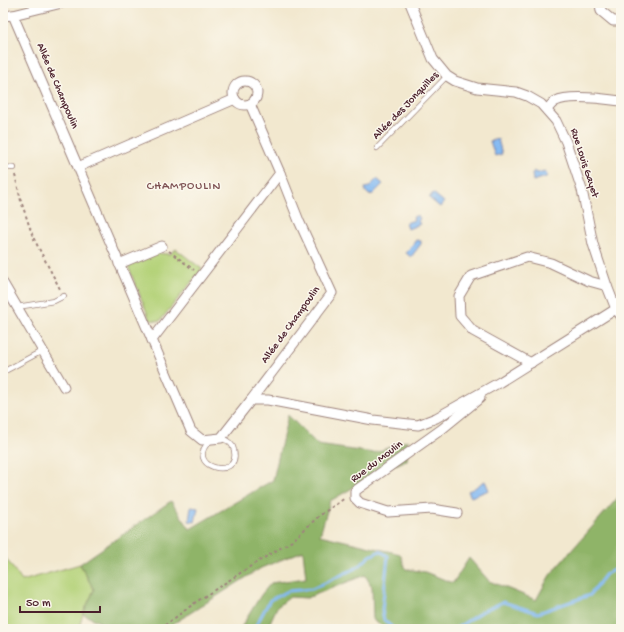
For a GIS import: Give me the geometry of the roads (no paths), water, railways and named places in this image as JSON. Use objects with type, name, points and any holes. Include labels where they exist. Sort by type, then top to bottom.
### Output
[{"type":"street","points":[[3,16],[62,3]]},
{"type":"street","name":"Rue Louis Gayet","points":[[410,3],[433,58],[447,76],[455,81],[477,88],[516,92],[527,96],[535,100],[547,110],[556,121],[566,142],[582,190],[593,244],[607,286],[619,313]]},
{"type":"street","points":[[600,3],[601,11],[613,21],[621,21]]},
{"type":"street","name":"Allée de Champoulin","points":[[13,15],[191,431],[202,440],[211,440]]},
{"type":"street","points":[[249,82],[255,87],[257,95],[256,99],[250,104],[243,104],[235,99],[234,91],[238,84],[249,82]]},
{"type":"street","points":[[547,110],[555,101],[569,98],[621,101]]},
{"type":"street","points":[[78,167],[235,99]]},
{"type":"street","name":"Allée de Champoulin","points":[[221,438],[332,293],[299,221],[250,104]]},
{"type":"street","points":[[152,340],[201,274],[280,173]]},
{"type":"street","points":[[119,264],[162,246]]},
{"type":"street","points":[[530,363],[473,331],[460,316],[459,296],[470,276],[527,257],[551,263],[588,281],[607,286]]},
{"type":"street","points":[[3,283],[64,388]]},
{"type":"street","name":"Rue du Moulin","points":[[251,400],[268,400],[373,420],[418,425],[436,418],[619,313]]},
{"type":"street","name":"Rue du Moulin","points":[[457,512],[432,509],[388,512],[360,503],[355,498],[355,491],[442,429],[500,382]]},
{"type":"street","points":[[211,440],[221,438]]},
{"type":"lane","name":"Allée des Jonquilles","points":[[377,148],[447,76]]},
{"type":"lane","points":[[3,167],[14,168]]},
{"type":"lane","points":[[17,307],[54,301],[64,296]]},
{"type":"lane","points":[[3,372],[42,351]]},
{"type":"lane","points":[[211,440],[204,448],[204,458],[210,466],[219,470],[229,466],[232,462],[234,452],[230,443],[221,438]]},
{"type":"water","points":[[498,139],[502,154],[495,156],[490,141]]},
{"type":"water","points":[[534,171],[537,173],[545,171],[547,176],[533,181],[532,174]]},
{"type":"water","points":[[377,179],[383,184],[373,194],[369,195],[365,188],[369,187]]},
{"type":"water","points":[[433,193],[444,202],[440,207],[429,198]]},
{"type":"water","points":[[418,215],[420,219],[418,221],[420,224],[408,229],[406,223],[414,220],[413,217]]},
{"type":"water","points":[[416,240],[421,241],[421,244],[411,257],[406,253]]},
{"type":"water","points":[[485,481],[489,490],[471,497],[468,491]]},
{"type":"water","points":[[191,507],[198,508],[195,522],[189,521]]},
{"type":"waterway","points":[[254,629],[270,600],[288,591],[312,589],[358,567],[370,556],[380,551],[388,556],[382,610],[384,620],[394,629]]},
{"type":"waterway","points":[[455,629],[483,611],[503,602],[538,613],[590,595],[606,574],[621,566]]},
{"type":"district","name":"CHAMPOULIN","points":[[184,187]]}]
